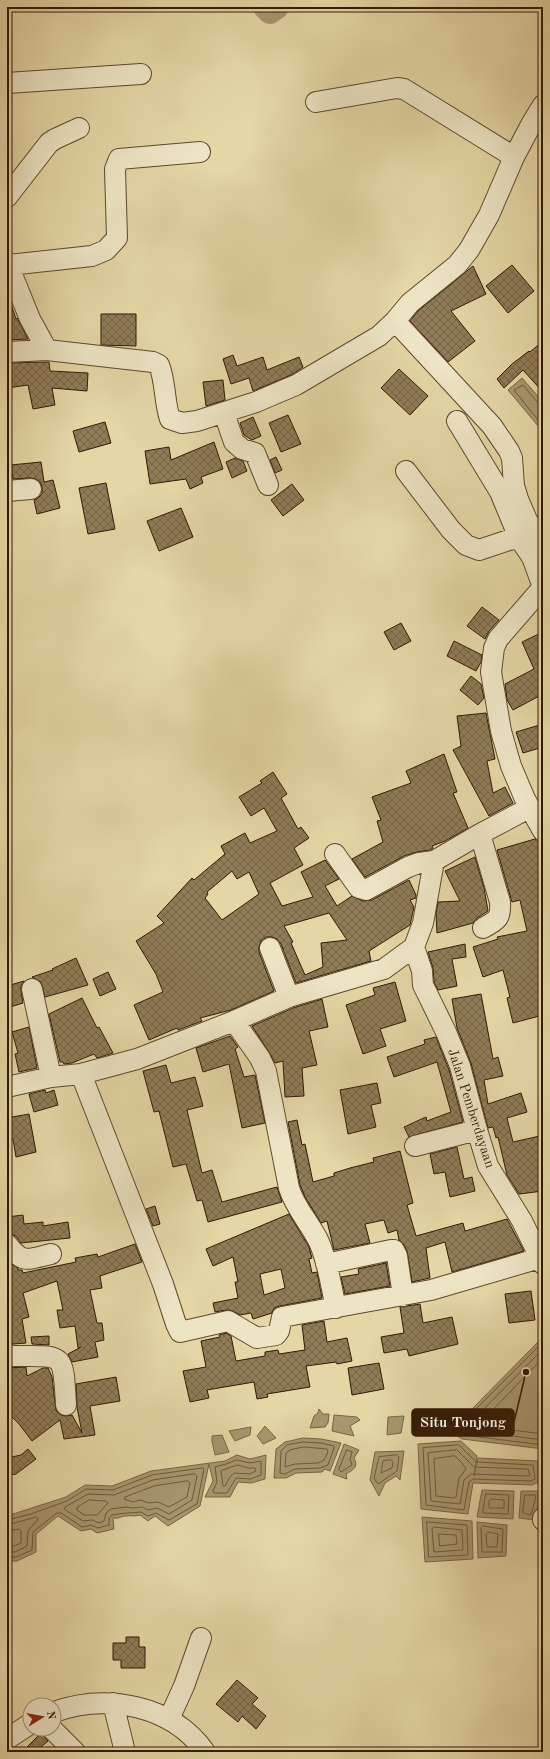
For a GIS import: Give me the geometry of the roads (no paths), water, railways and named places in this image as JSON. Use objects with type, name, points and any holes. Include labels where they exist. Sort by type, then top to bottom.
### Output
[{"type":"street","points":[[7,82],[141,74]]},
{"type":"street","points":[[316,102],[397,88],[404,89],[514,158]]},
{"type":"street","points":[[7,352],[47,350],[153,362],[160,365],[166,409],[170,419],[182,423],[197,421],[224,413],[256,402],[296,385],[367,344],[395,321],[410,303],[453,269],[469,250],[490,214],[514,158],[532,121],[543,105]]},
{"type":"street","points":[[7,197],[49,143],[79,128]]},
{"type":"street","points":[[47,350],[30,319],[8,264],[92,256],[106,250],[117,238],[115,169],[120,160],[200,152]]},
{"type":"street","points":[[395,321],[492,426],[509,451],[512,458],[514,486],[518,499],[527,520],[543,545]]},
{"type":"street","points":[[224,413],[234,442],[242,449],[255,453],[268,485]]},
{"type":"street","points":[[457,421],[500,492],[519,538],[532,557],[543,587],[498,639],[494,648],[491,672],[504,747],[529,808],[543,831]]},
{"type":"street","points":[[406,471],[451,530],[466,545],[479,550],[519,538]]},
{"type":"street","points":[[7,491],[31,489]]},
{"type":"street","points":[[336,854],[359,888],[366,890],[408,867],[419,863],[434,861],[529,808]]},
{"type":"street","points":[[480,834],[498,895],[500,907],[500,913],[497,920],[483,928]]},
{"type":"street","points":[[7,1087],[51,1077],[81,1074],[137,1059],[234,1021],[289,997],[384,969],[414,947],[423,923],[434,861]]},
{"type":"street","name":"Jalan Pemberdayaan","points":[[414,947],[422,971],[423,984],[446,1032],[460,1066],[488,1166],[522,1221],[541,1261]]},
{"type":"street","points":[[270,948],[289,997]]},
{"type":"street","points":[[32,990],[51,1077]]},
{"type":"street","points":[[234,1021],[260,1058],[266,1071],[290,1192],[296,1205],[319,1242],[326,1264],[336,1308]]},
{"type":"street","points":[[81,1074],[163,1284],[180,1332],[228,1321],[253,1336],[260,1338],[276,1335],[279,1331],[282,1317],[403,1296],[541,1261]]},
{"type":"street","points":[[415,1146],[477,1130]]},
{"type":"street","points":[[7,1244],[18,1256],[23,1259],[51,1254]]},
{"type":"street","points":[[326,1264],[394,1250],[396,1253],[403,1296]]},
{"type":"street","points":[[7,1354],[12,1356],[50,1356],[57,1358],[62,1363],[64,1370],[66,1405]]},
{"type":"street","points":[[170,1720],[201,1638]]},
{"type":"street","points":[[113,1703],[125,1752]]},
{"type":"street","points":[[62,1710],[77,1705],[113,1703],[152,1712],[170,1720],[189,1734],[205,1752]]},
{"type":"street","points":[[7,1740],[22,1730]]},
{"type":"street","points":[[60,1737],[75,1752]]},
{"type":"water","points":[[522,378],[543,402],[543,423],[539,427],[508,390]]},
{"type":"water","points":[[543,1337],[543,1449],[462,1439],[448,1430],[473,1408]]},
{"type":"water","points":[[319,1409],[323,1414],[329,1414],[328,1423],[325,1427],[310,1428],[314,1416],[318,1413]]},
{"type":"water","points":[[334,1415],[357,1417],[360,1420],[350,1426],[354,1436],[332,1431]]},
{"type":"water","points":[[404,1416],[401,1433],[387,1435],[388,1417]]},
{"type":"water","points":[[265,1426],[276,1438],[263,1444],[257,1436]]},
{"type":"water","points":[[251,1427],[250,1435],[235,1441],[229,1431]]},
{"type":"water","points":[[222,1435],[229,1452],[215,1455],[212,1436]]},
{"type":"water","points":[[303,1438],[321,1439],[341,1443],[330,1471],[325,1469],[322,1472],[296,1473],[286,1478],[274,1478],[276,1449],[285,1442]]},
{"type":"water","points":[[461,1441],[477,1456],[474,1476],[478,1458],[538,1461],[539,1482],[532,1485],[473,1483],[468,1514],[421,1509],[418,1444]]},
{"type":"water","points":[[344,1444],[359,1450],[354,1458],[356,1466],[353,1470],[346,1474],[347,1479],[333,1474]]},
{"type":"water","points":[[404,1451],[400,1480],[396,1476],[385,1483],[379,1496],[370,1480],[375,1452]]},
{"type":"water","points":[[237,1455],[250,1459],[266,1455],[265,1479],[251,1483],[238,1482],[230,1497],[205,1497],[213,1481],[209,1464],[200,1506],[168,1526],[155,1516],[148,1521],[140,1515],[124,1516],[113,1518],[114,1529],[97,1533],[91,1529],[81,1531],[58,1516],[36,1534],[36,1552],[17,1561],[7,1561],[7,1516],[66,1497],[85,1485],[112,1486],[151,1471],[225,1461]]},
{"type":"water","points":[[482,1490],[514,1491],[513,1519],[477,1517]]},
{"type":"water","points":[[521,1491],[542,1491],[535,1520],[519,1518]]},
{"type":"water","points":[[422,1517],[472,1521],[473,1559],[425,1562]]},
{"type":"water","points":[[477,1522],[507,1525],[506,1556],[478,1558]]},
{"type":"waterway","points":[[265,7],[270,12],[277,7]]},
{"type":"place","name":"Situ Tonjong","points":[[526,1372]]}]
